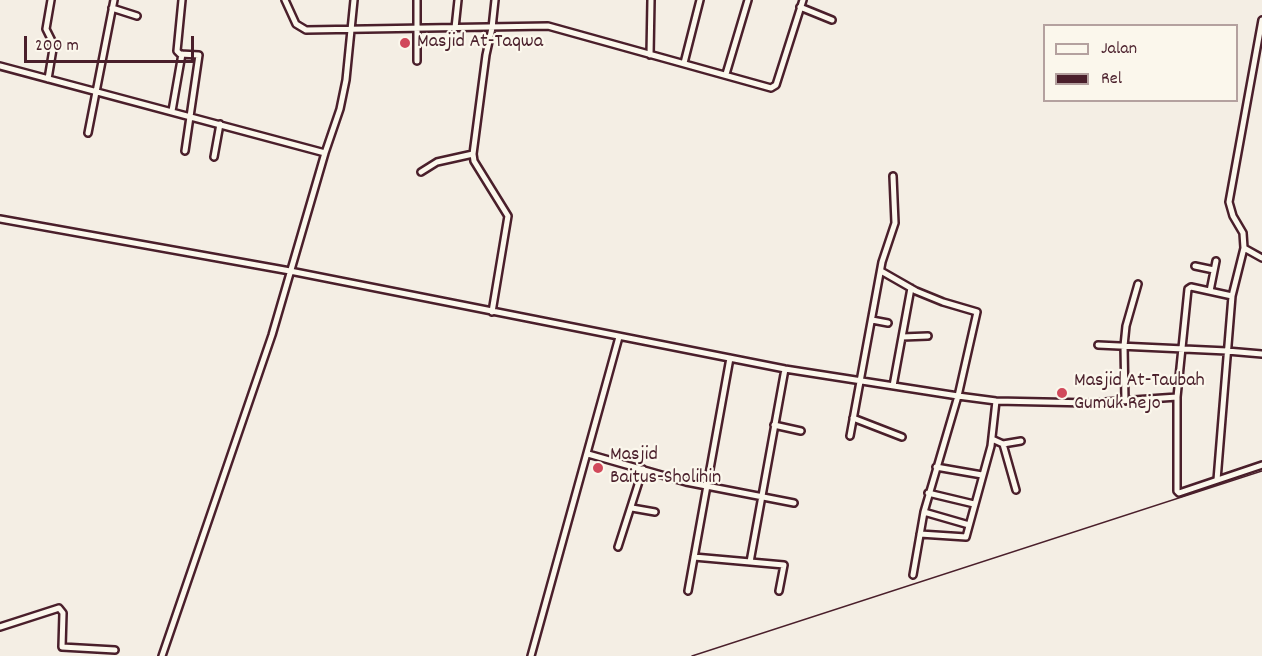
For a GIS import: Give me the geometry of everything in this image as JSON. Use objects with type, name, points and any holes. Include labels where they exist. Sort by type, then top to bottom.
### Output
[{"type":"street","points":[[48,79],[53,49],[46,29],[51,0]]},
{"type":"street","points":[[88,133],[114,0]]},
{"type":"street","points":[[182,0],[178,52],[199,55],[185,152]]},
{"type":"street","points":[[285,0],[295,22],[302,28],[352,30],[548,26],[650,56],[774,87],[803,0]]},
{"type":"street","points":[[162,656],[272,334],[344,93],[354,0]]},
{"type":"street","points":[[417,0],[417,61]]},
{"type":"street","points":[[456,28],[458,0]]},
{"type":"street","points":[[492,312],[508,216],[474,161],[473,154],[495,0]]},
{"type":"street","points":[[650,56],[651,0]]},
{"type":"street","points":[[684,63],[700,0]]},
{"type":"street","points":[[726,74],[748,0]]},
{"type":"street","points":[[800,7],[832,20]]},
{"type":"street","points":[[112,8],[137,16]]},
{"type":"street","points":[[1217,480],[1232,300],[1244,248],[1243,233],[1230,208],[1229,195],[1262,20]]},
{"type":"street","points":[[172,111],[182,54]]},
{"type":"street","points":[[0,66],[325,153]]},
{"type":"street","points":[[214,157],[220,124]]},
{"type":"street","points":[[421,172],[437,162],[473,154]]},
{"type":"street","points":[[850,436],[881,271],[895,223],[893,176]]},
{"type":"street","points":[[0,219],[290,271],[785,369],[958,396],[996,401],[1091,403],[1177,398]]},
{"type":"street","points":[[1244,248],[1262,258]]},
{"type":"street","points":[[1210,291],[1216,261]]},
{"type":"street","points":[[1195,266],[1214,270]]},
{"type":"street","points":[[881,271],[910,288],[943,302],[977,312],[958,396],[928,493],[914,575]]},
{"type":"street","points":[[1125,401],[1126,326],[1138,284]]},
{"type":"street","points":[[893,386],[910,288]]},
{"type":"street","points":[[1232,300],[1210,291],[1189,288],[1177,398],[1177,491],[1179,493],[1262,465]]},
{"type":"street","points":[[872,320],[888,323]]},
{"type":"street","points":[[902,337],[928,336]]},
{"type":"street","points":[[531,656],[620,337]]},
{"type":"street","points":[[1098,345],[1262,354]]},
{"type":"street","points":[[688,591],[730,358]]},
{"type":"street","points":[[750,562],[785,369]]},
{"type":"street","points":[[920,534],[964,538],[992,439],[996,401]]},
{"type":"street","points":[[854,418],[902,436]]},
{"type":"street","points":[[774,425],[801,431]]},
{"type":"street","points":[[992,439],[1004,444],[1021,441]]},
{"type":"street","points":[[1004,444],[1016,490]]},
{"type":"street","points":[[588,454],[686,482],[794,503]]},
{"type":"street","points":[[936,467],[982,475]]},
{"type":"street","points":[[618,547],[643,469]]},
{"type":"street","points":[[928,493],[974,504]]},
{"type":"street","points":[[632,508],[654,512]]},
{"type":"street","points":[[924,512],[969,525]]},
{"type":"street","points":[[694,557],[784,566],[779,591]]},
{"type":"street","points":[[0,627],[59,608],[63,613],[60,656]]},
{"type":"street","points":[[62,647],[115,650]]},
{"type":"railway","points":[[692,656],[1262,471]]},
{"type":"place","name":"Masjid At-Taqwa","points":[[405,43]]},
{"type":"place","name":"Masjid At-Taubah Gumuk Rejo","points":[[1062,393]]},
{"type":"place","name":"Masjid Baitus-Sholihin","points":[[598,468]]}]
